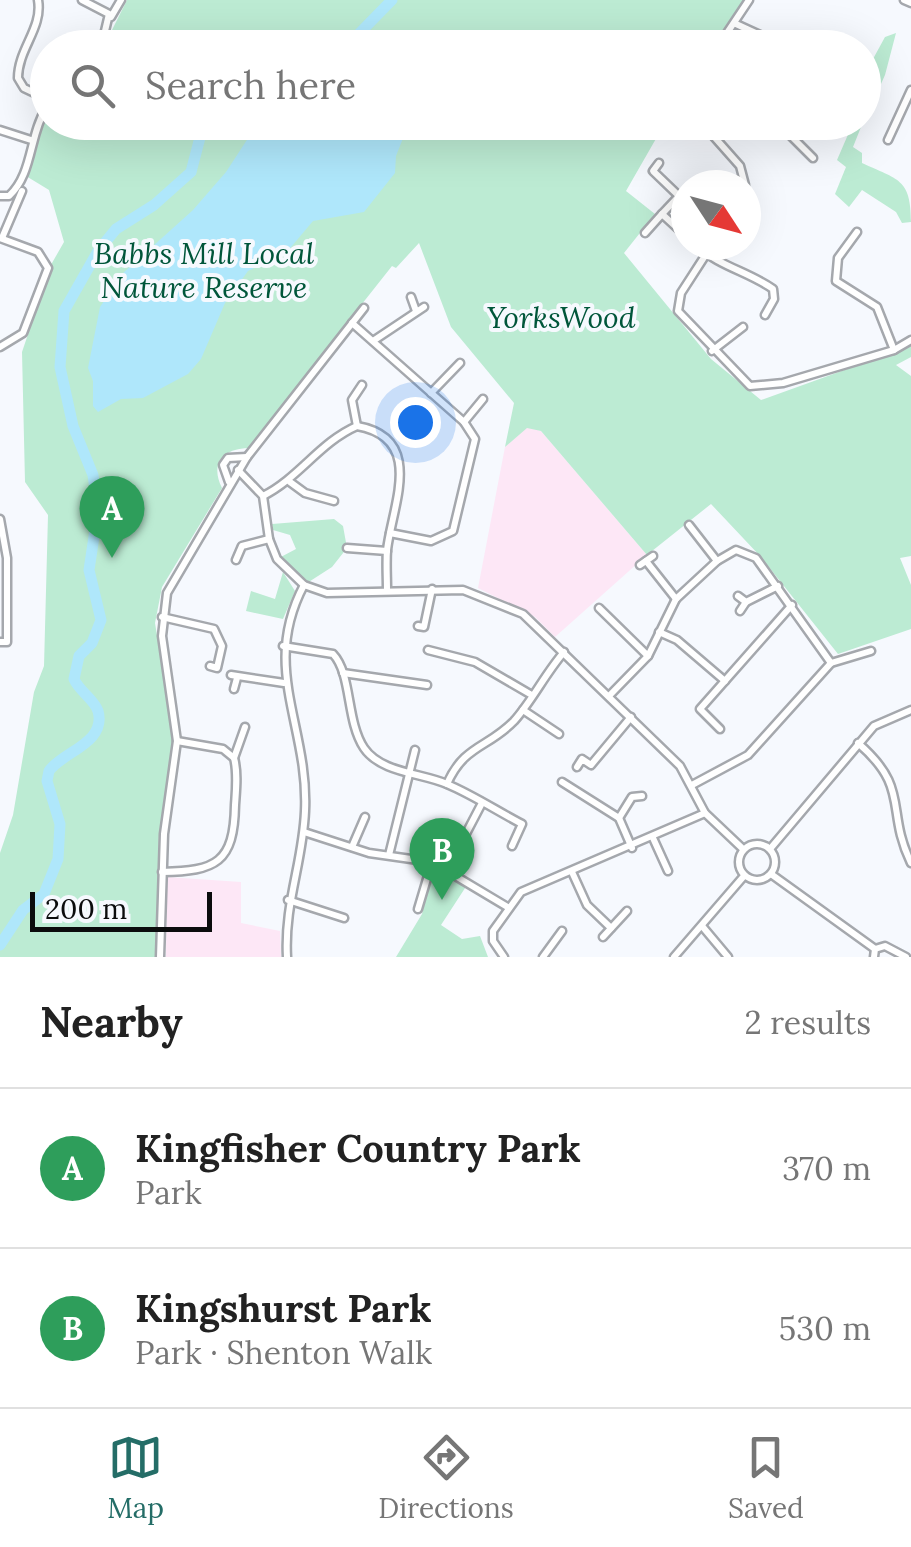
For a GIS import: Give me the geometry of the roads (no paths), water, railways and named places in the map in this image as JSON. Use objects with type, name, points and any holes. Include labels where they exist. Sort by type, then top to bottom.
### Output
[{"type":"street","points":[[38,0],[38,30]]},
{"type":"street","points":[[82,0],[107,11],[110,18]]},
{"type":"street","points":[[106,30],[121,0]]},
{"type":"street","points":[[731,30],[749,0]]},
{"type":"street","points":[[904,0],[911,3]]},
{"type":"street","points":[[736,24],[749,30]]},
{"type":"street","points":[[30,43],[21,56],[18,78],[30,89]]},
{"type":"street","points":[[888,140],[911,90]]},
{"type":"street","points":[[1,133],[30,140]]},
{"type":"street","points":[[0,196],[10,196],[18,188],[28,167],[31,140]]},
{"type":"street","points":[[716,140],[741,170]]},
{"type":"street","points":[[795,140],[813,158]]},
{"type":"street","points":[[644,233],[679,196],[653,171],[660,163]]},
{"type":"street","points":[[0,347],[23,333],[50,258],[1,238],[22,191]]},
{"type":"street","points":[[662,214],[671,222]]},
{"type":"street","points":[[858,232],[838,258],[836,281],[877,307],[894,350]]},
{"type":"street","points":[[702,260],[681,293],[678,312],[737,376],[761,388],[894,350],[911,340]]},
{"type":"street","points":[[714,260],[758,278],[773,289],[774,299],[765,315]]},
{"type":"street","points":[[411,297],[416,312]]},
{"type":"street","points":[[372,341],[424,307]]},
{"type":"street","points":[[160,957],[161,872],[177,740],[162,617],[167,593],[184,557],[238,470],[364,308]]},
{"type":"street","points":[[352,323],[471,429],[474,448],[453,531],[432,542],[390,533]]},
{"type":"street","points":[[712,351],[742,327]]},
{"type":"street","points":[[431,393],[460,363]]},
{"type":"street","points":[[357,426],[352,400],[362,385]]},
{"type":"street","points":[[464,422],[484,399]]},
{"type":"street","points":[[263,496],[290,482],[330,441],[357,426],[383,435],[397,454],[400,488],[387,551],[387,590]]},
{"type":"street","points":[[229,484],[223,465],[228,458],[247,457]]},
{"type":"street","points":[[238,470],[263,496],[269,539],[283,569],[304,585],[327,593],[463,590],[512,607],[564,652],[680,766],[706,813],[743,850]]},
{"type":"street","points":[[290,482],[305,493],[334,501]]},
{"type":"street","points":[[0,519],[3,642],[16,641]]},
{"type":"street","points":[[688,524],[717,560]]},
{"type":"street","points":[[236,560],[242,546],[269,539]]},
{"type":"street","points":[[347,548],[387,551]]},
{"type":"street","points":[[609,696],[648,656],[676,599],[728,552],[745,551],[756,558],[831,662]]},
{"type":"street","points":[[646,561],[676,599]]},
{"type":"street","points":[[287,957],[288,900],[304,832],[302,748],[284,683],[283,646],[293,606],[304,585]]},
{"type":"street","points":[[740,611],[746,602],[778,586]]},
{"type":"street","points":[[418,626],[424,627],[432,589]]},
{"type":"street","points":[[738,596],[746,602]]},
{"type":"street","points":[[720,728],[700,709],[792,605]]},
{"type":"street","points":[[599,608],[648,656]]},
{"type":"street","points":[[162,617],[214,629],[222,646],[218,668],[210,666]]},
{"type":"street","points":[[659,632],[684,646],[725,681]]},
{"type":"street","points":[[283,646],[328,652],[340,661],[348,707],[365,750],[378,762],[447,784],[525,822],[515,843]]},
{"type":"street","points":[[428,650],[474,662],[530,694]]},
{"type":"street","points":[[692,785],[748,755],[831,662],[871,651]]},
{"type":"street","points":[[447,784],[462,758],[507,728],[523,710],[530,694],[564,652]]},
{"type":"street","points":[[343,674],[426,685]]},
{"type":"street","points":[[234,689],[234,677],[284,683]]},
{"type":"street","points":[[523,710],[559,734]]},
{"type":"street","points":[[770,848],[858,743],[887,717],[911,710]]},
{"type":"street","points":[[577,767],[582,759],[589,769],[631,718]]},
{"type":"street","points":[[161,872],[208,868],[232,845],[234,758],[245,726]]},
{"type":"street","points":[[177,740],[223,749],[234,758]]},
{"type":"street","points":[[858,743],[894,779],[911,863]]},
{"type":"street","points":[[390,855],[415,750]]},
{"type":"street","points":[[562,782],[619,818],[632,848]]},
{"type":"street","points":[[619,818],[632,792],[642,796]]},
{"type":"street","points":[[448,868],[482,803]]},
{"type":"street","points":[[500,956],[493,931],[522,892],[706,813]]},
{"type":"street","points":[[352,820],[363,821],[352,847]]},
{"type":"street","points":[[304,832],[352,847],[432,862],[448,868],[508,908]]},
{"type":"street","points":[[654,838],[666,867],[656,868]]},
{"type":"street","points":[[744,876],[739,858],[743,850],[752,844],[770,848]]},
{"type":"street","points":[[744,876],[763,880],[771,874],[776,861],[770,848]]},
{"type":"street","points":[[418,909],[432,862]]},
{"type":"street","points":[[572,872],[587,905],[611,928]]},
{"type":"street","points":[[771,874],[875,953],[889,946],[906,957]]},
{"type":"street","points":[[674,957],[744,876]]},
{"type":"street","points":[[288,900],[344,918]]},
{"type":"street","points":[[603,937],[627,911]]},
{"type":"street","points":[[702,926],[728,957]]},
{"type":"street","points":[[543,957],[562,931]]},
{"type":"water","points":[[247,140],[402,140],[395,173],[364,212],[313,221],[286,253],[248,271],[225,303],[201,359],[188,374],[143,398],[121,399],[98,412],[93,406],[93,381],[88,368],[100,307],[122,274],[193,210]]},
{"type":"waterway","points":[[363,30],[392,0]]},
{"type":"waterway","points":[[0,945],[23,910],[44,894],[58,859],[60,824],[47,781],[49,771],[90,739],[99,722],[96,707],[74,679],[79,656],[92,643],[101,620],[89,570],[98,510],[93,475],[73,426],[60,367],[64,311],[98,251],[116,229],[154,205],[191,172],[199,140]]},
{"type":"place","name":"Kingfisher Country Park","points":[[112,558]]},
{"type":"place","name":"Kingshurst Park","points":[[442,900]]},
{"type":"park label","name":"Babbs Mill Local Nature Reserve","points":[[204,271]]},
{"type":"park label","name":"YorksWood","points":[[561,318]]}]
